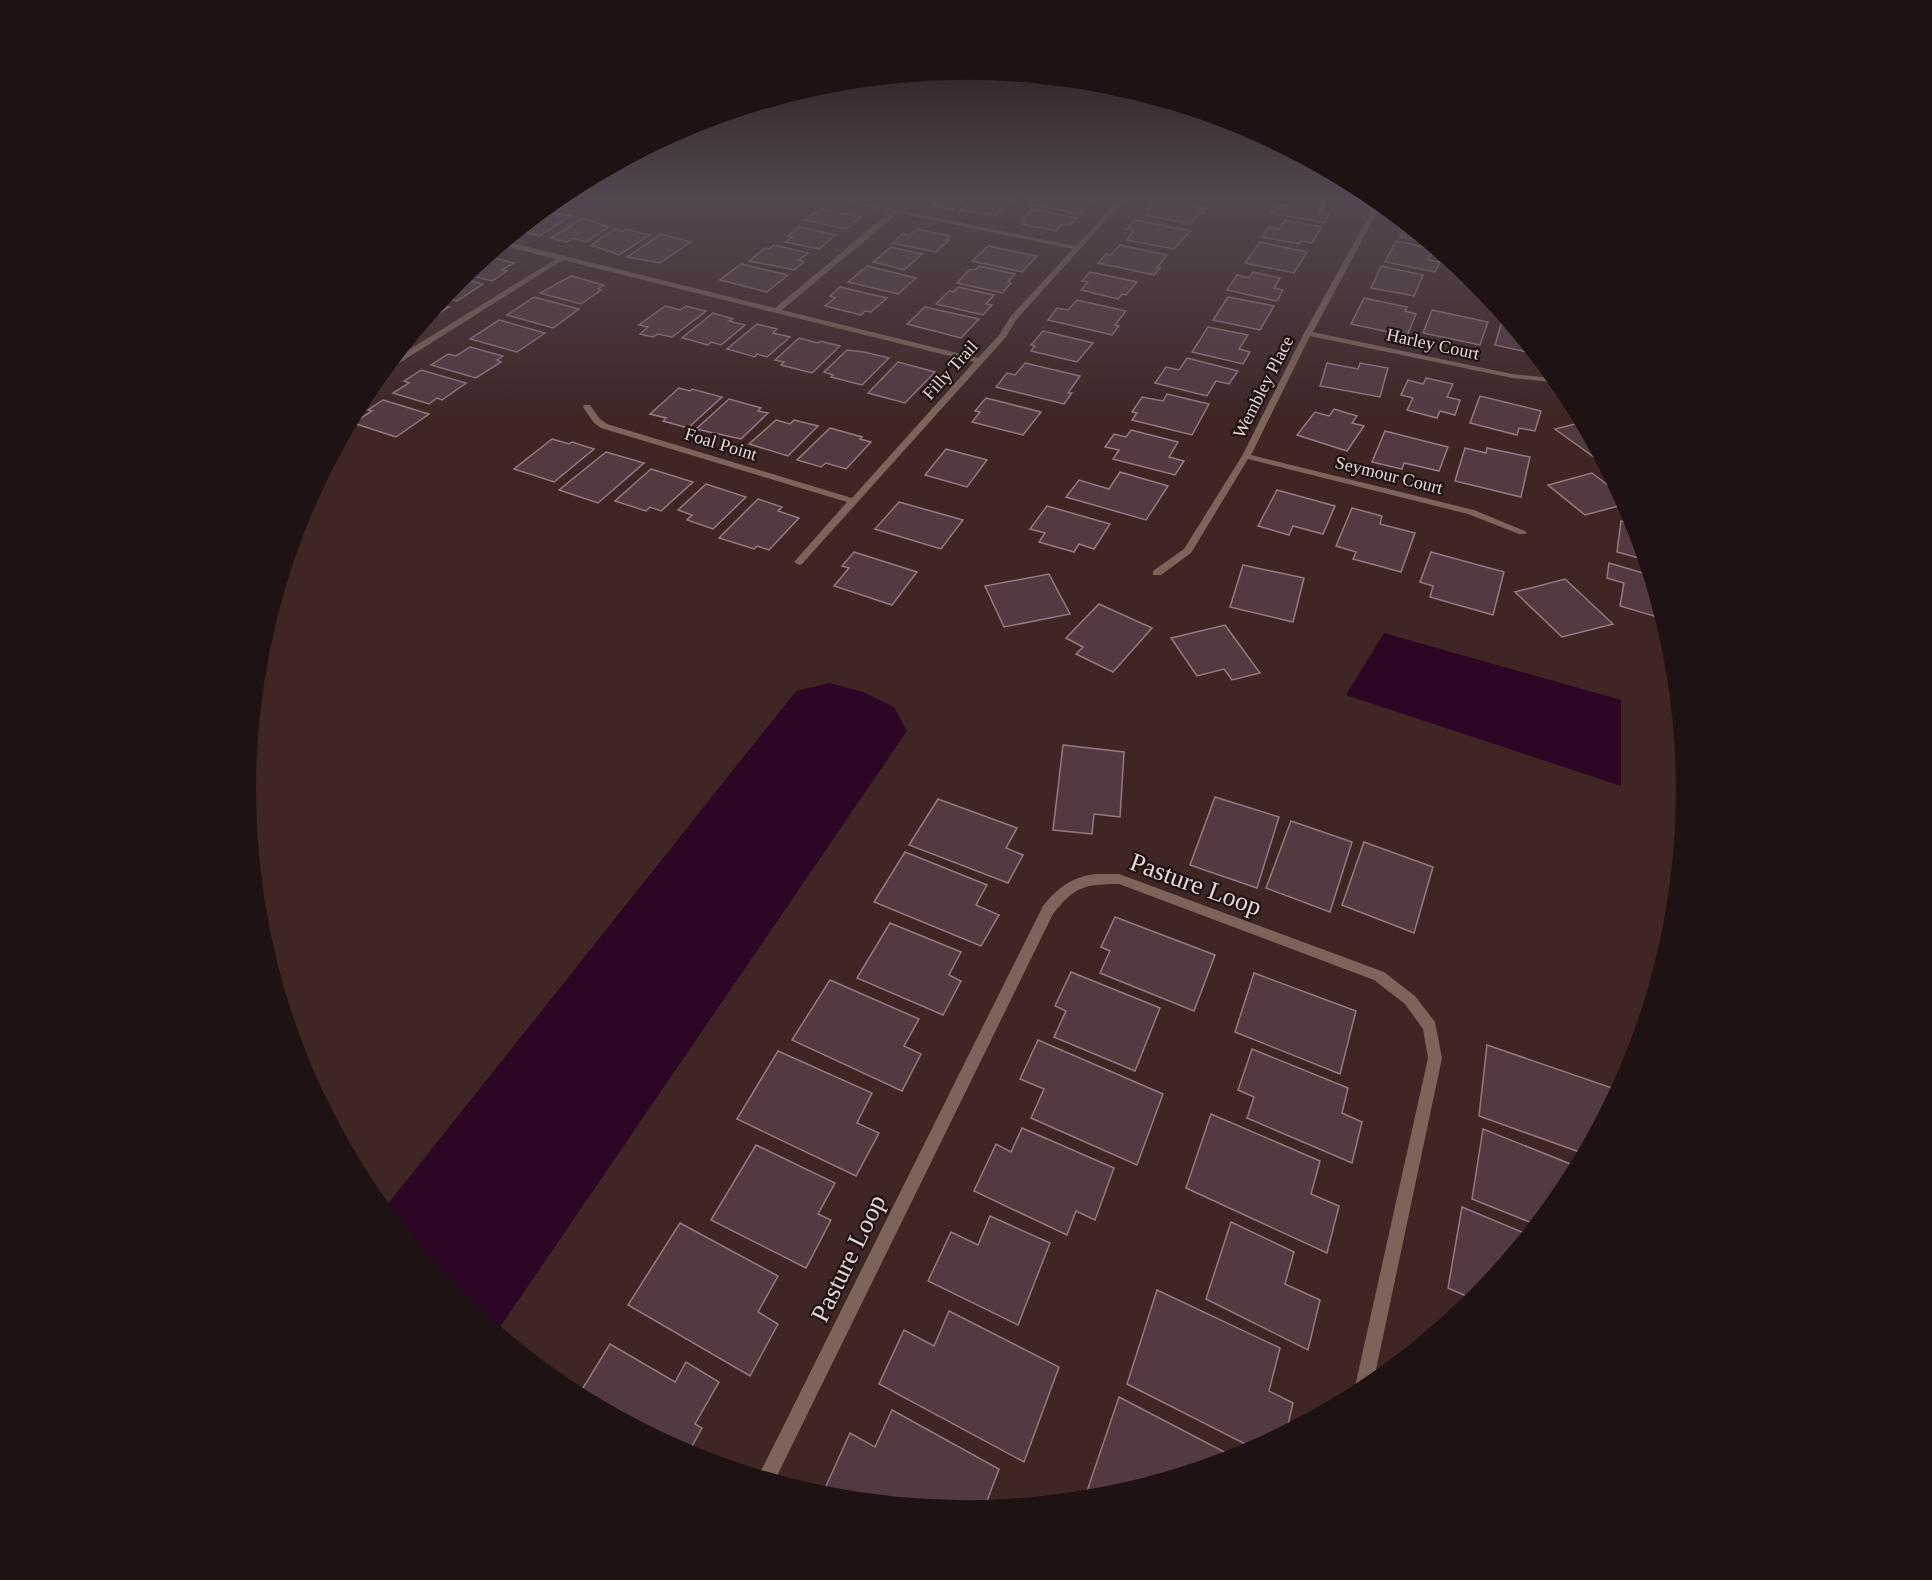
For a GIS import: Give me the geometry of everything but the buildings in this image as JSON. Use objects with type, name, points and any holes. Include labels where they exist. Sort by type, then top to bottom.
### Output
[{"type":"street","points":[[401,358],[540,272]]},
{"type":"street","points":[[617,272],[979,361]]},
{"type":"street","points":[[776,311],[824,272]]},
{"type":"street","name":"Filly Trail","points":[[799,562],[1004,335],[1013,319],[1056,272]]},
{"type":"street","name":"Wembley Place","points":[[1156,573],[1188,550],[1246,456],[1341,272]]},
{"type":"street","name":"Harley Court","points":[[1308,333],[1512,376],[1546,379]]},
{"type":"street","name":"Foal Point","points":[[587,407],[597,422],[604,426],[853,501]]},
{"type":"street","name":"Seymour Court","points":[[1246,456],[1472,512],[1522,532]]},
{"type":"street","name":"Pasture Loop","points":[[769,1472],[1048,910],[1065,888],[1089,878],[1119,879],[1379,976],[1410,1000],[1430,1027],[1435,1058],[1366,1378]]},
{"type":"shaded area","points":[[1384,633],[1621,700],[1621,786],[1346,695]]},
{"type":"shaded area","points":[[830,683],[863,692],[894,707],[907,731],[501,1326],[432,1258],[388,1204],[796,691]]}]
